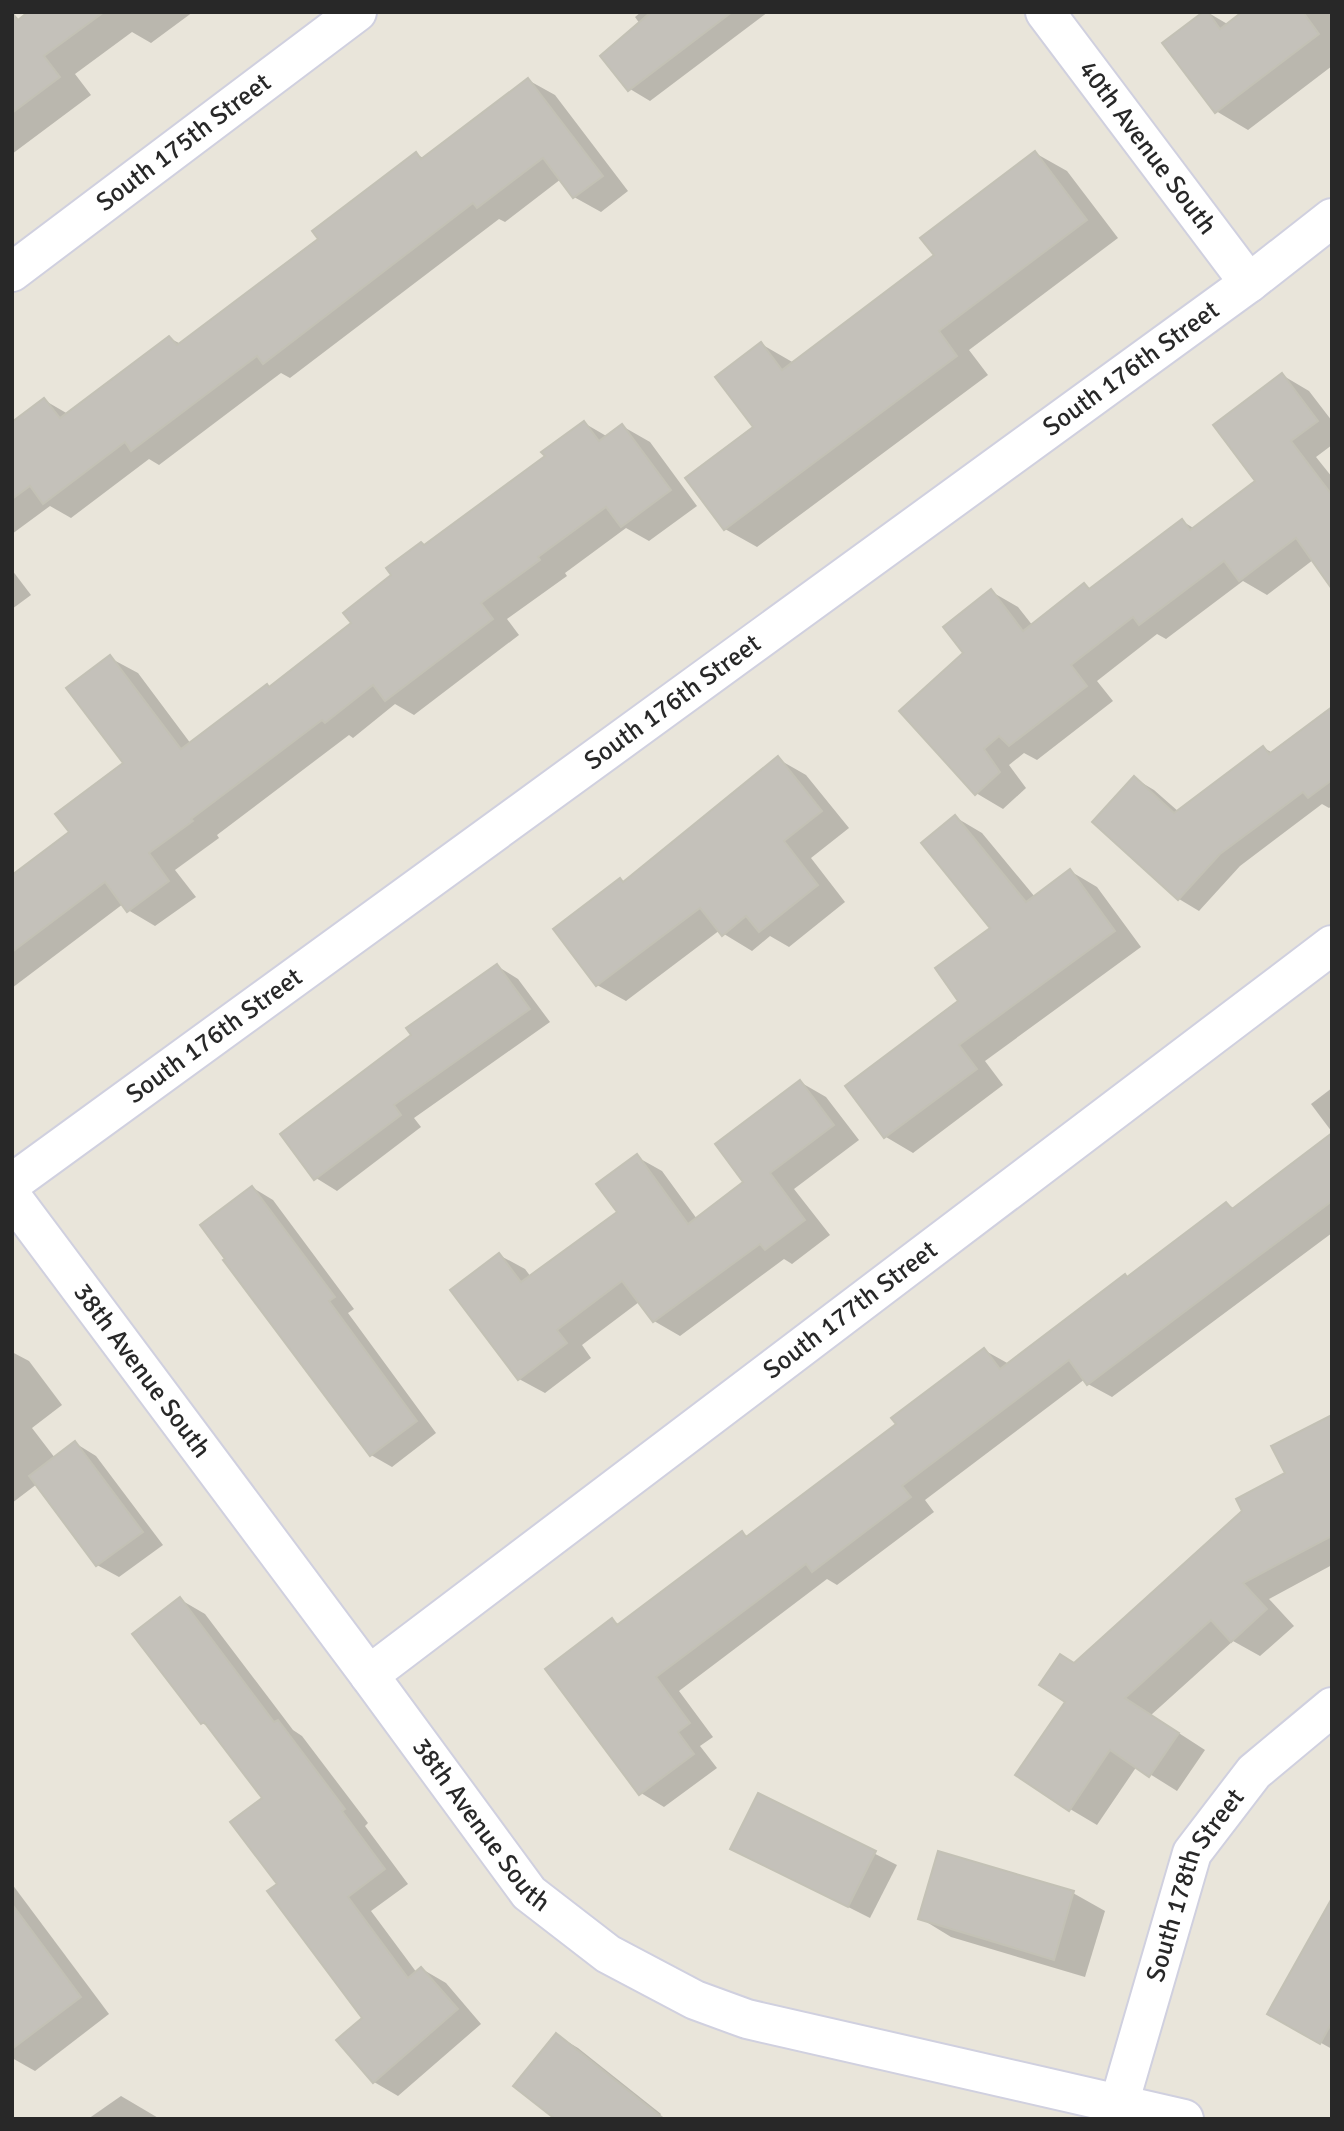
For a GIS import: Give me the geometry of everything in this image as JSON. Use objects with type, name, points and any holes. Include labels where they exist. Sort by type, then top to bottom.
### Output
[{"type":"street","name":"South 175th Street","points":[[12,272],[357,12]]},
{"type":"street","name":"40th Avenue South","points":[[1045,12],[1249,283]]},
{"type":"street","name":"South 176th Street","points":[[12,1183],[1331,221]]},
{"type":"street","name":"South 177th Street","points":[[369,1675],[1332,946]]},
{"type":"street","name":"38th Avenue South","points":[[12,1197],[529,1893],[608,1954],[695,2000],[747,2019],[1184,2119]]},
{"type":"street","name":"South 178th Street","points":[[1119,2104],[1192,1853],[1254,1772],[1332,1707]]},
{"type":"building","points":[[28,12],[104,12],[44,56],[60,77],[12,113],[12,13],[18,20]]},
{"type":"building","points":[[651,12],[732,12],[628,91],[600,56]]},
{"type":"building","points":[[1203,12],[1208,12],[1220,29],[1242,12],[1303,12],[1319,34],[1215,113],[1162,43]]},
{"type":"building","points":[[528,78],[603,176],[573,198],[543,158],[477,208],[473,203],[263,364],[257,356],[131,451],[125,442],[43,504],[30,486],[12,499],[12,422],[44,398],[60,418],[169,336],[177,345],[318,239],[312,231],[416,152],[421,159]]},
{"type":"building","points":[[1035,151],[1087,220],[939,331],[957,356],[724,530],[685,478],[753,427],[715,377],[761,342],[782,370],[934,255],[920,238]]},
{"type":"building","points":[[1282,373],[1318,421],[1291,441],[1332,495],[1332,589],[1296,538],[1239,581],[1224,561],[1139,625],[1133,617],[1071,665],[1087,686],[1009,746],[999,736],[984,749],[1000,772],[975,795],[899,711],[963,653],[943,627],[991,589],[1023,631],[1084,583],[1089,589],[1182,519],[1190,530],[1255,481],[1213,425]]},
{"type":"building","points":[[584,421],[599,441],[622,424],[671,490],[621,527],[606,507],[481,603],[493,619],[385,701],[373,685],[325,723],[322,720],[191,819],[193,821],[149,853],[169,881],[127,912],[105,882],[12,952],[12,875],[69,832],[55,814],[123,763],[66,688],[110,655],[181,749],[267,684],[269,687],[351,623],[343,613],[391,575],[386,568],[421,542],[424,545],[545,456],[541,452]]},
{"type":"building","points":[[1332,707],[1332,780],[1308,798],[1303,792],[1220,854],[1178,900],[1092,822],[1134,776],[1174,813],[1263,746],[1269,754]]},
{"type":"building","points":[[778,756],[822,811],[784,841],[818,885],[759,932],[746,916],[722,936],[700,908],[596,986],[553,929],[620,878],[623,882]]},
{"type":"building","points":[[955,815],[1026,902],[1070,869],[1115,931],[959,1045],[977,1069],[884,1138],[845,1086],[958,1001],[935,968],[990,928],[921,843]]},
{"type":"building","points":[[497,964],[530,1009],[394,1105],[401,1115],[314,1180],[280,1134],[411,1035],[406,1028]]},
{"type":"building","points":[[800,1080],[834,1125],[770,1173],[805,1220],[765,1250],[760,1244],[653,1322],[622,1281],[557,1330],[567,1343],[518,1380],[450,1290],[499,1253],[521,1282],[617,1212],[596,1184],[637,1154],[688,1224],[743,1182],[715,1144]]},
{"type":"building","points":[[1332,1133],[1332,1201],[1087,1385],[1069,1360],[902,1486],[911,1497],[812,1572],[806,1564],[656,1677],[690,1723],[678,1732],[694,1754],[639,1795],[545,1669],[612,1618],[617,1625],[742,1531],[746,1537],[896,1424],[891,1418],[984,1348],[1000,1369],[1125,1274],[1127,1277],[1226,1202],[1232,1209]]},
{"type":"building","points":[[252,1186],[335,1297],[329,1301],[417,1421],[370,1456],[223,1260],[225,1259],[200,1225]]},
{"type":"building","points":[[1332,1415],[1332,1536],[1243,1583],[1267,1609],[1231,1642],[1211,1620],[1125,1698],[1179,1733],[1149,1777],[1110,1750],[1069,1811],[1015,1775],[1065,1702],[1039,1685],[1060,1654],[1074,1663],[1242,1511],[1236,1499],[1285,1473],[1271,1446]]},
{"type":"building","points":[[75,1441],[143,1532],[96,1566],[29,1476]]},
{"type":"building","points":[[180,1597],[274,1722],[278,1720],[345,1809],[342,1811],[385,1869],[348,1897],[408,1978],[421,1967],[458,2009],[373,2083],[336,2040],[362,2018],[267,1891],[277,1884],[230,1822],[262,1798],[132,1634]]},
{"type":"building","points":[[758,1793],[876,1851],[848,1907],[730,1849]]},
{"type":"building","points":[[938,1851],[1074,1891],[1054,1960],[918,1919]]},
{"type":"building","points":[[1332,1898],[1332,2022],[1320,2044],[1267,2014]]},
{"type":"building","points":[[12,1904],[81,1997],[12,2049]]},
{"type":"building","points":[[556,2033],[664,2119],[555,2119],[513,2086]]}]
